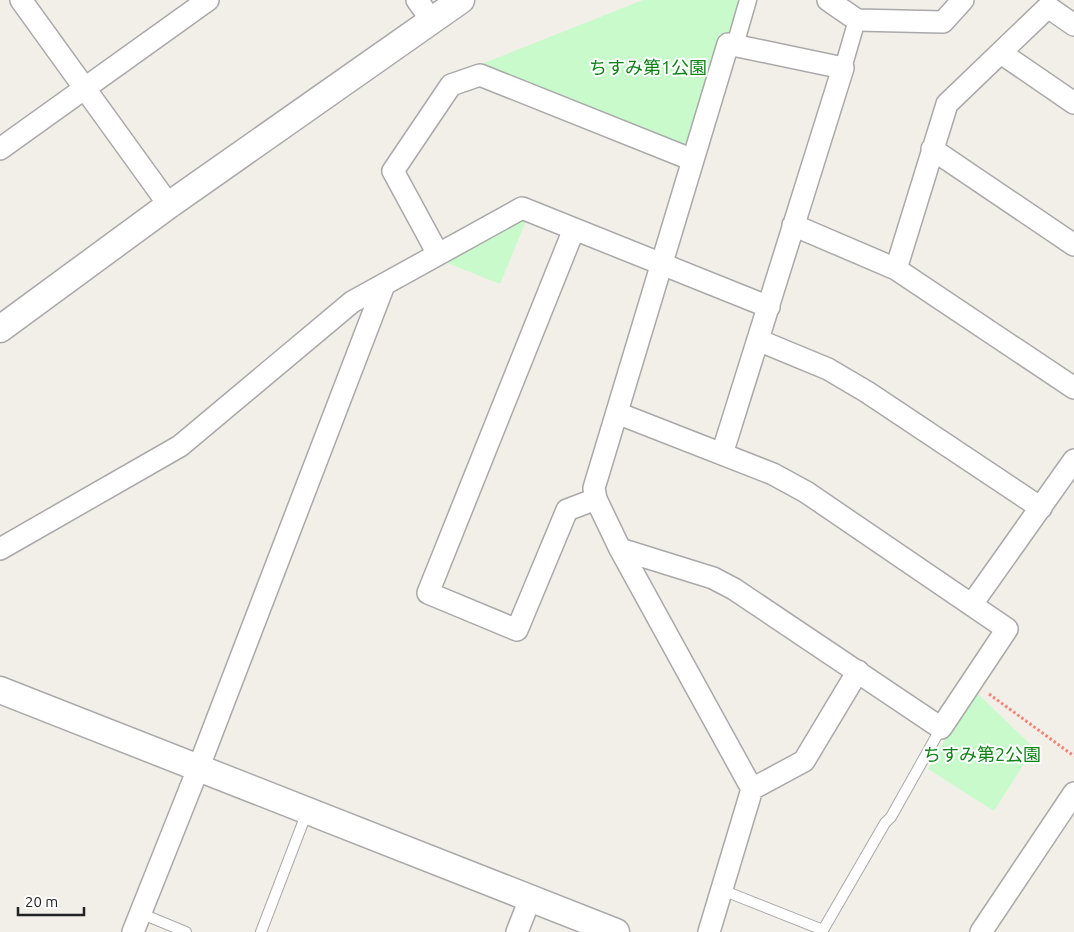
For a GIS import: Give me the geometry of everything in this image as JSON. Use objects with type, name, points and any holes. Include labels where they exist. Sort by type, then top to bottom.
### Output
[{"type":"street","points":[[21,0],[169,205]]},
{"type":"street","points":[[0,149],[208,0]]},
{"type":"street","points":[[417,0],[432,21]]},
{"type":"street","points":[[0,329],[169,205],[461,0]]},
{"type":"street","points":[[735,46],[748,0]]},
{"type":"street","points":[[828,0],[858,20],[943,22],[963,0]]},
{"type":"street","points":[[896,269],[947,104],[1048,7],[1074,25]]},
{"type":"street","points":[[722,454],[858,20]]},
{"type":"street","points":[[752,789],[620,549],[596,499],[594,488],[728,44],[842,68]]},
{"type":"street","points":[[1000,53],[1074,104]]},
{"type":"street","points":[[438,254],[394,171],[451,85],[480,75],[693,160]]},
{"type":"street","points":[[932,149],[1074,245]]},
{"type":"street","points":[[0,549],[180,446],[352,302],[522,208],[768,307]]},
{"type":"street","points":[[793,225],[896,269],[1074,388]]},
{"type":"street","points":[[574,229],[428,593],[517,630],[567,510],[596,499]]},
{"type":"street","points":[[136,922],[198,769],[384,285]]},
{"type":"street","points":[[758,340],[828,369],[867,392],[1041,508]]},
{"type":"street","points":[[617,413],[773,474],[806,492],[1007,629],[941,728],[858,671],[727,586],[662,561],[620,549]]},
{"type":"street","points":[[972,604],[1074,460]]},
{"type":"street","points":[[709,932],[752,789],[804,761],[858,671]]},
{"type":"street","points":[[0,690],[616,932]]},
{"type":"street","points":[[981,932],[1074,793]]},
{"type":"street","points":[[516,932],[530,899]]},
{"type":"lane","points":[[722,890],[822,930],[885,823],[891,817],[941,728]]},
{"type":"lane","points":[[261,932],[307,812]]},
{"type":"lane","points":[[136,922],[186,932]]},
{"type":"path","points":[[972,682],[1074,756]]},
{"type":"green space","name":"ちすみ第1公園","points":[[643,0],[740,0],[689,145],[676,149],[474,67]]},
{"type":"green space","points":[[528,216],[500,284],[447,263]]},
{"type":"green space","name":"ちすみ第2公園","points":[[974,690],[1034,748],[994,811],[928,769]]}]
